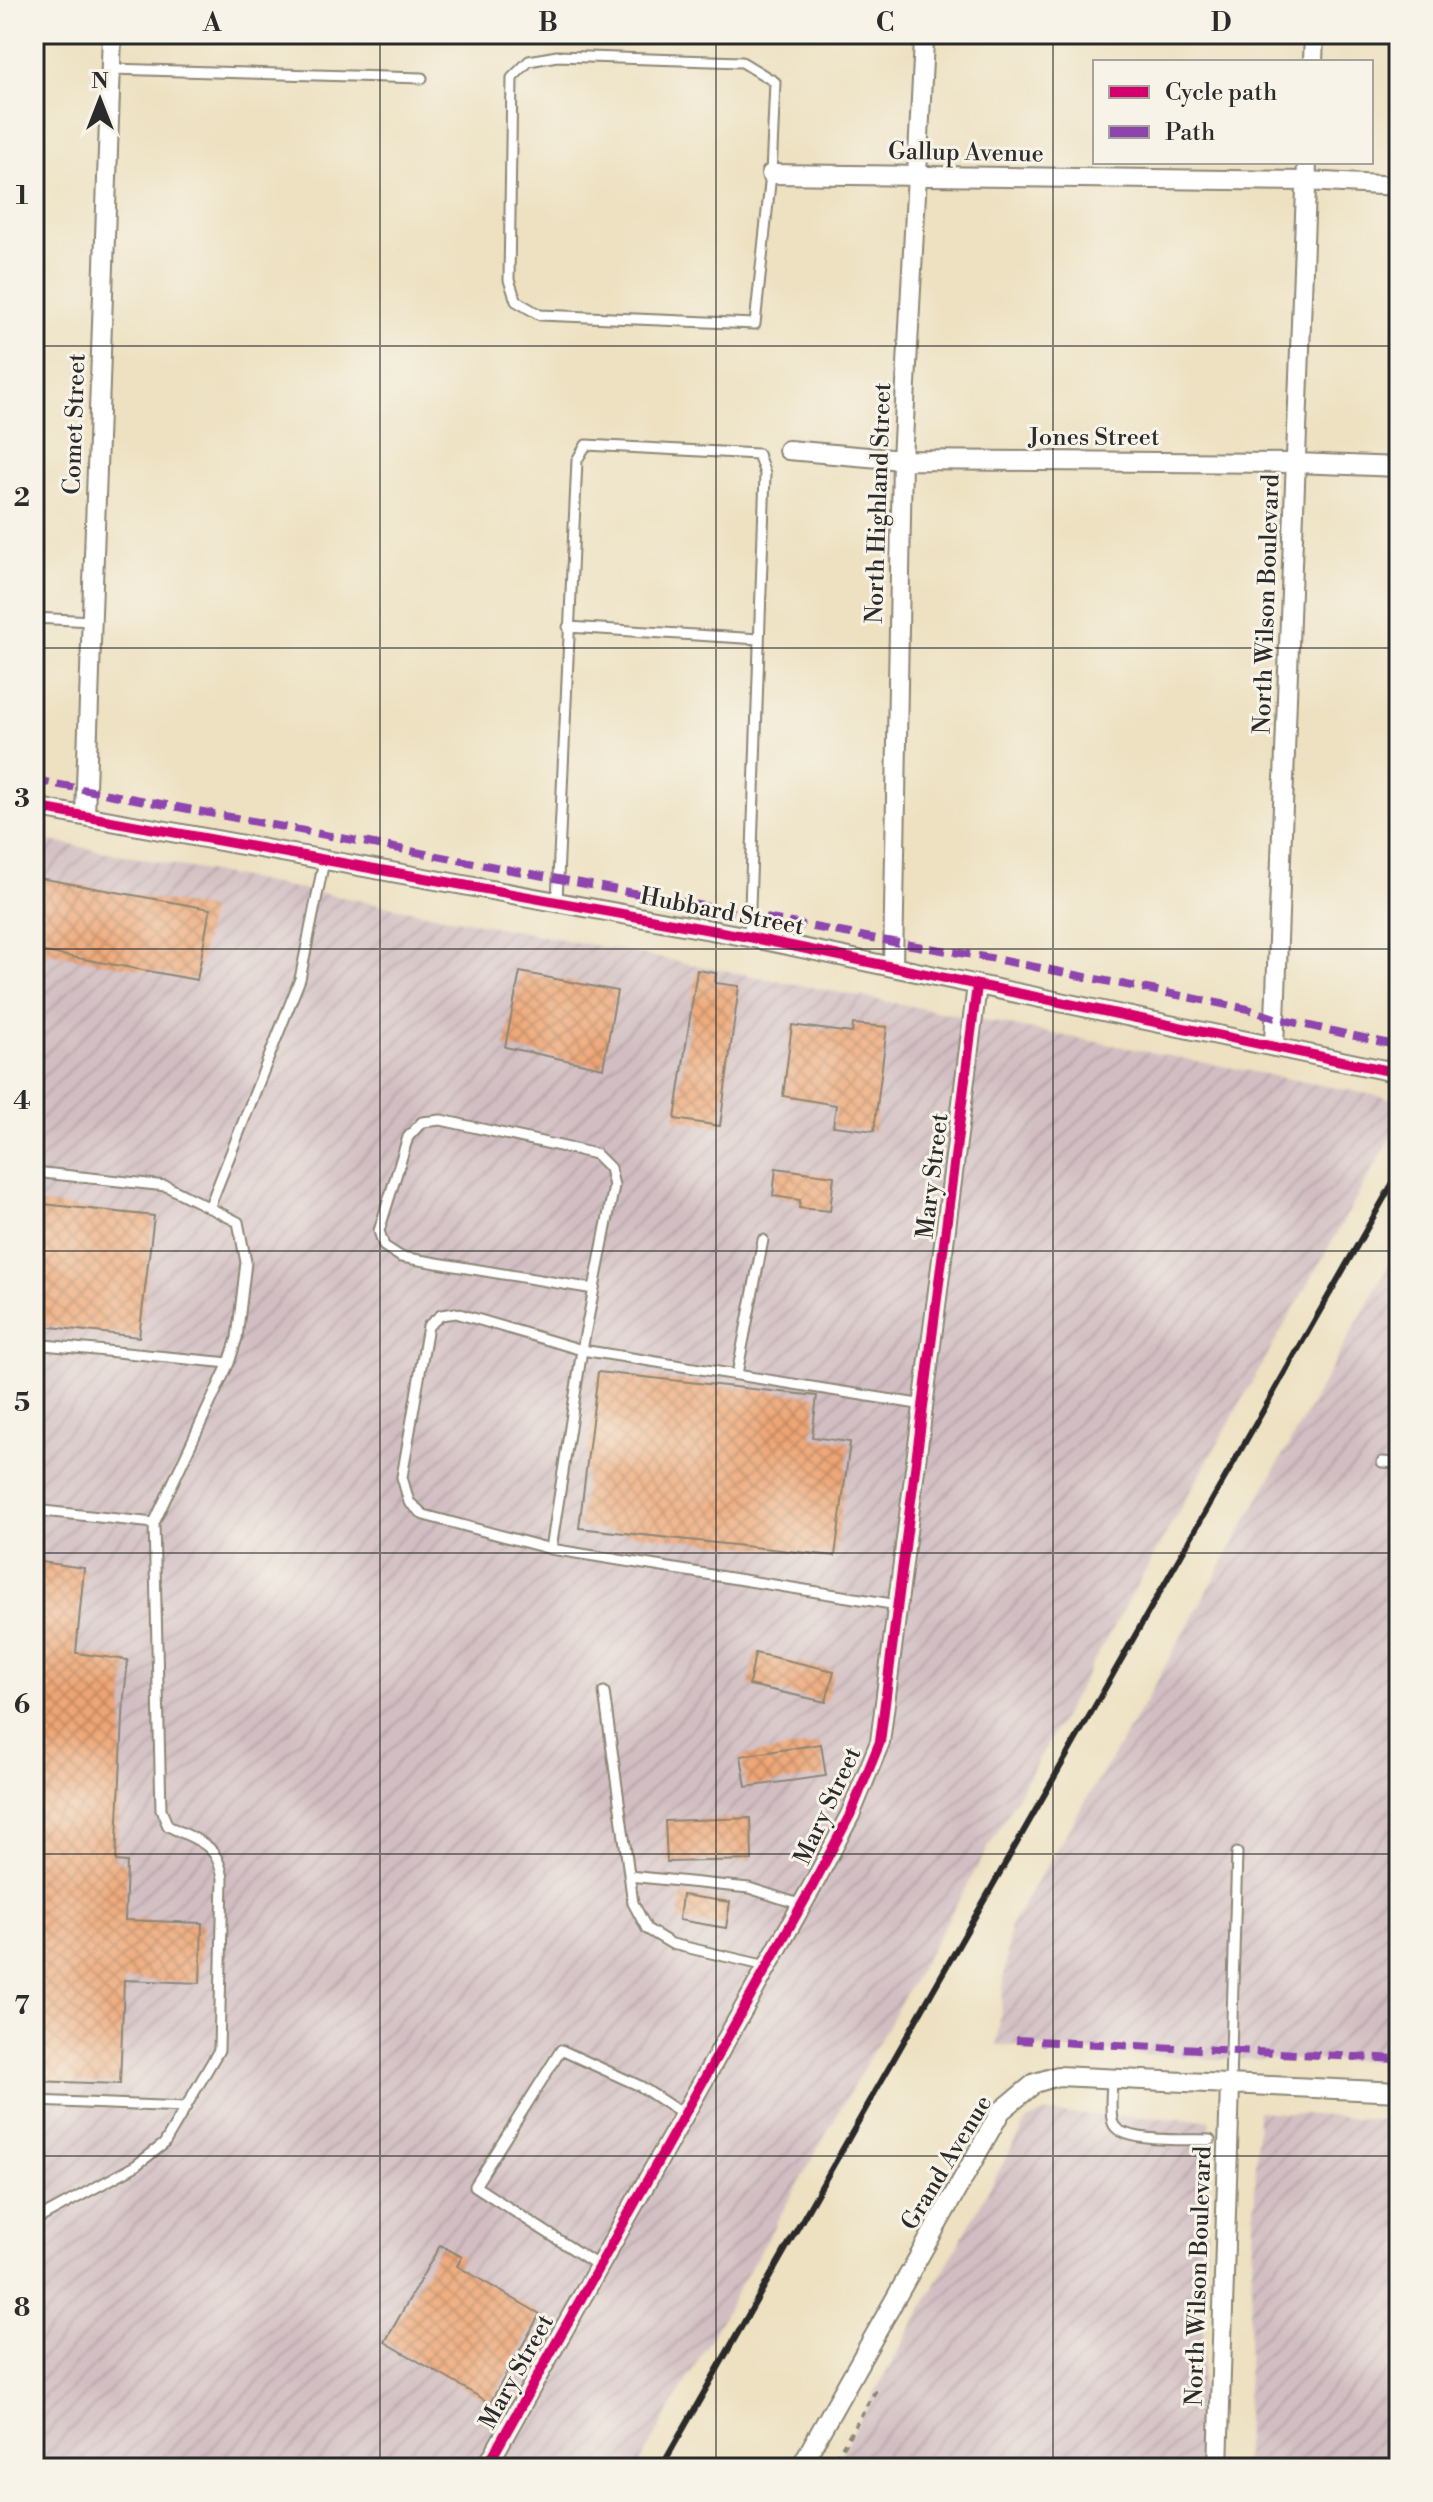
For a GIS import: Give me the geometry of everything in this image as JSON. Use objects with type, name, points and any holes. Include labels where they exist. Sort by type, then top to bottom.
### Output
[{"type":"street","name":"Comet Street","points":[[85,816],[112,34]]},
{"type":"street","points":[[1313,60],[1314,34]]},
{"type":"street","name":"North Highland Street","points":[[893,966],[902,460],[924,41]]},
{"type":"street","name":"North Wilson Boulevard","points":[[1274,1047],[1307,164]]},
{"type":"street","name":"Gallup Avenue","points":[[771,174],[1306,181],[1399,186]]},
{"type":"street","name":"Jones Street","points":[[788,450],[902,460],[1296,463],[1399,467]]},
{"type":"street","name":"Hubbard Street","points":[[34,807],[749,937],[1399,1073]]},
{"type":"street","name":"Mary Street","points":[[486,2468],[802,1905],[850,1815],[880,1742],[977,986]]},
{"type":"street","name":"Grand Avenue","points":[[800,2468],[1001,2111],[1035,2083],[1058,2076],[1399,2092]]},
{"type":"street","name":"North Wilson Boulevard","points":[[1218,2468],[1230,2085]]},
{"type":"lane","points":[[557,56],[742,62],[775,82],[771,174],[755,324],[540,315],[516,301],[509,280],[512,78],[529,61],[557,56]]},
{"type":"lane","points":[[111,69],[422,78]]},
{"type":"lane","points":[[557,901],[577,460],[586,445],[758,454],[765,474],[749,937]]},
{"type":"lane","points":[[34,618],[92,621]]},
{"type":"lane","points":[[568,627],[759,639]]},
{"type":"lane","points":[[209,1208],[300,979],[324,861]]},
{"type":"lane","points":[[551,1549],[582,1350],[594,1289],[614,1186],[610,1168],[596,1154],[441,1120],[422,1122],[408,1137],[379,1231],[384,1246],[401,1257],[594,1289]]},
{"type":"lane","points":[[34,1172],[166,1186],[238,1222],[246,1262],[237,1338],[229,1363],[154,1523],[161,1810],[168,1826],[207,1845],[220,1860],[223,1878],[219,2050],[164,2144],[135,2166],[34,2221]]},
{"type":"lane","points":[[737,1374],[763,1240]]},
{"type":"lane","points":[[898,1605],[551,1549],[424,1515],[409,1502],[402,1477],[428,1326],[441,1315],[456,1313],[582,1350],[924,1405]]},
{"type":"lane","points":[[34,1344],[229,1363]]},
{"type":"lane","points":[[1382,1462],[1399,1463]]},
{"type":"lane","points":[[34,1510],[154,1523]]},
{"type":"lane","points":[[604,1692],[633,1903],[647,1929],[672,1944],[767,1966]]},
{"type":"lane","points":[[1230,2085],[1237,1853]]},
{"type":"lane","points":[[629,1876],[749,1888],[802,1905]]},
{"type":"lane","points":[[599,2266],[475,2186],[561,2050],[640,2086],[684,2115]]},
{"type":"lane","points":[[1112,2078],[1112,2121],[1117,2131],[1129,2137],[1210,2140]]},
{"type":"lane","points":[[34,2101],[186,2107]]},
{"type":"path","points":[[830,2468],[876,2390]]},
{"type":"shaded area","points":[[34,838],[1399,1100],[1399,1123],[637,2468],[34,2468]]},
{"type":"shaded area","points":[[1399,1247],[1399,2061],[1214,2059],[997,2045],[1010,1926],[1143,1706]]},
{"type":"shaded area","points":[[1258,2111],[1399,2121],[1399,2468],[1244,2468]]},
{"type":"shaded area","points":[[1043,2113],[1210,2120],[1199,2468],[833,2468],[1027,2121]]},
{"type":"building","points":[[34,877],[210,909],[197,980],[34,950]]},
{"type":"building","points":[[697,970],[716,973],[715,983],[739,986],[720,1126],[675,1119]]},
{"type":"building","points":[[520,972],[617,991],[603,1068],[505,1047]]},
{"type":"building","points":[[853,1024],[887,1027],[874,1131],[833,1126],[836,1105],[783,1096],[792,1025],[852,1033]]},
{"type":"building","points":[[776,1168],[834,1176],[830,1211],[799,1208],[800,1200],[773,1196]]},
{"type":"building","points":[[34,1203],[154,1216],[139,1337],[34,1325]]},
{"type":"building","points":[[598,1372],[817,1396],[812,1437],[850,1442],[835,1556],[579,1528]]},
{"type":"building","points":[[34,1561],[84,1568],[76,1653],[128,1660],[116,1861],[127,1862],[125,1920],[202,1923],[200,1983],[124,1980],[120,2084],[34,2081]]},
{"type":"building","points":[[755,1653],[834,1671],[826,1702],[749,1685]]},
{"type":"building","points":[[821,1744],[826,1776],[746,1787],[741,1756]]},
{"type":"building","points":[[751,1818],[752,1860],[667,1862],[665,1821]]},
{"type":"building","points":[[682,1895],[730,1902],[726,1928],[679,1920]]},
{"type":"building","points":[[440,2245],[462,2257],[457,2266],[540,2314],[490,2403],[385,2342]]},
{"type":"railway","points":[[661,2468],[1399,1172]]},
{"type":"marked path","points":[[34,780],[990,958],[1248,1009],[1399,1046]]},
{"type":"marked path","points":[[1016,2040],[1399,2059]]},
{"type":"cycle path","points":[[34,807],[749,937],[1399,1073]]},
{"type":"cycle path","points":[[486,2468],[813,1885],[850,1815],[880,1742],[977,986]]}]
